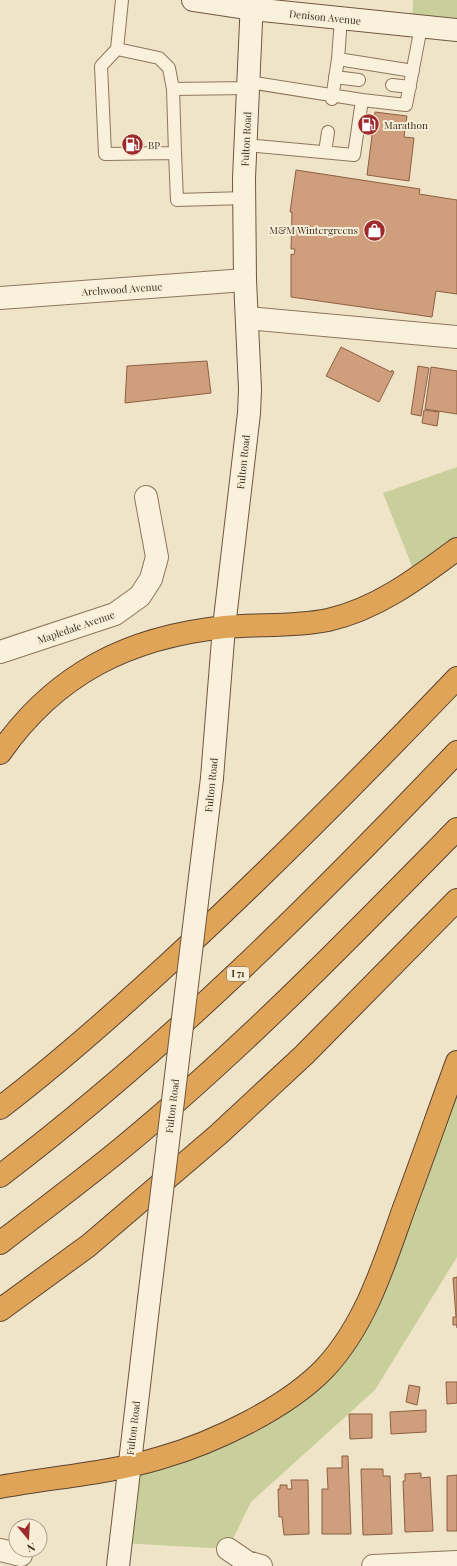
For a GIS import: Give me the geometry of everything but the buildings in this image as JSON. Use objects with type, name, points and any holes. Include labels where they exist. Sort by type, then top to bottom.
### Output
[{"type":"highway","points":[[0,752],[16,731],[41,704],[68,681],[93,665],[121,652],[164,638],[224,627],[297,624],[329,620],[363,608],[391,595],[417,579],[457,549]]},
{"type":"highway","points":[[0,1108],[114,1014],[240,896],[375,764],[457,678]]},
{"type":"highway","name":"I 71","points":[[0,1176],[114,1085],[239,972],[346,868],[457,752]]},
{"type":"highway","points":[[0,1243],[122,1148],[293,995],[457,829]]},
{"type":"highway","points":[[0,1310],[88,1246],[219,1134],[304,1056],[457,900]]},
{"type":"highway","points":[[0,1487],[80,1476],[128,1467],[161,1458],[236,1428],[288,1399],[324,1368],[342,1345],[362,1315],[378,1278],[457,1062]]},
{"type":"main road","name":"Denison Avenue","points":[[193,0],[252,5],[341,18],[457,30]]},
{"type":"main road","name":"Fulton Road","points":[[118,1566],[148,1299],[212,778],[224,627],[249,413],[245,280],[245,198],[252,5]]},
{"type":"main road","name":"Archwood Avenue","points":[[0,298],[245,280]]},
{"type":"main road","points":[[247,318],[457,337]]},
{"type":"main road","name":"Mapledale Avenue","points":[[0,652],[116,614],[140,596],[151,579],[157,557],[146,497]]},
{"type":"main road","points":[[228,1549],[247,1562],[261,1566]]},
{"type":"main road","points":[[373,1566],[457,1562]]},
{"type":"lane","points":[[122,0],[117,49],[101,66],[104,154],[175,153]]},
{"type":"lane","points":[[333,97],[341,18]]},
{"type":"lane","points":[[173,89],[249,85],[333,97],[406,105],[414,71],[421,27]]},
{"type":"lane","points":[[117,49],[159,58],[169,68],[173,89],[177,200],[245,198]]},
{"type":"lane","points":[[338,59],[414,71]]},
{"type":"lane","points":[[335,77],[359,80]]},
{"type":"lane","points":[[392,85],[410,86]]},
{"type":"lane","points":[[246,145],[354,154],[362,100]]},
{"type":"lane","points":[[325,152],[328,132]]},
{"type":"green space","points":[[413,0],[457,0],[457,30],[412,26]]},
{"type":"green space","points":[[457,467],[457,549],[417,579],[383,493]]},
{"type":"green space","points":[[457,1062],[457,1257],[375,1390],[251,1502],[228,1549],[121,1543],[128,1467],[236,1428],[342,1345]]},
{"type":"place","name":"Marathon","points":[[369,125]]},
{"type":"place","name":"BP","points":[[132,145]]},
{"type":"place","name":"M&M Wintergreens","points":[[374,230]]}]
